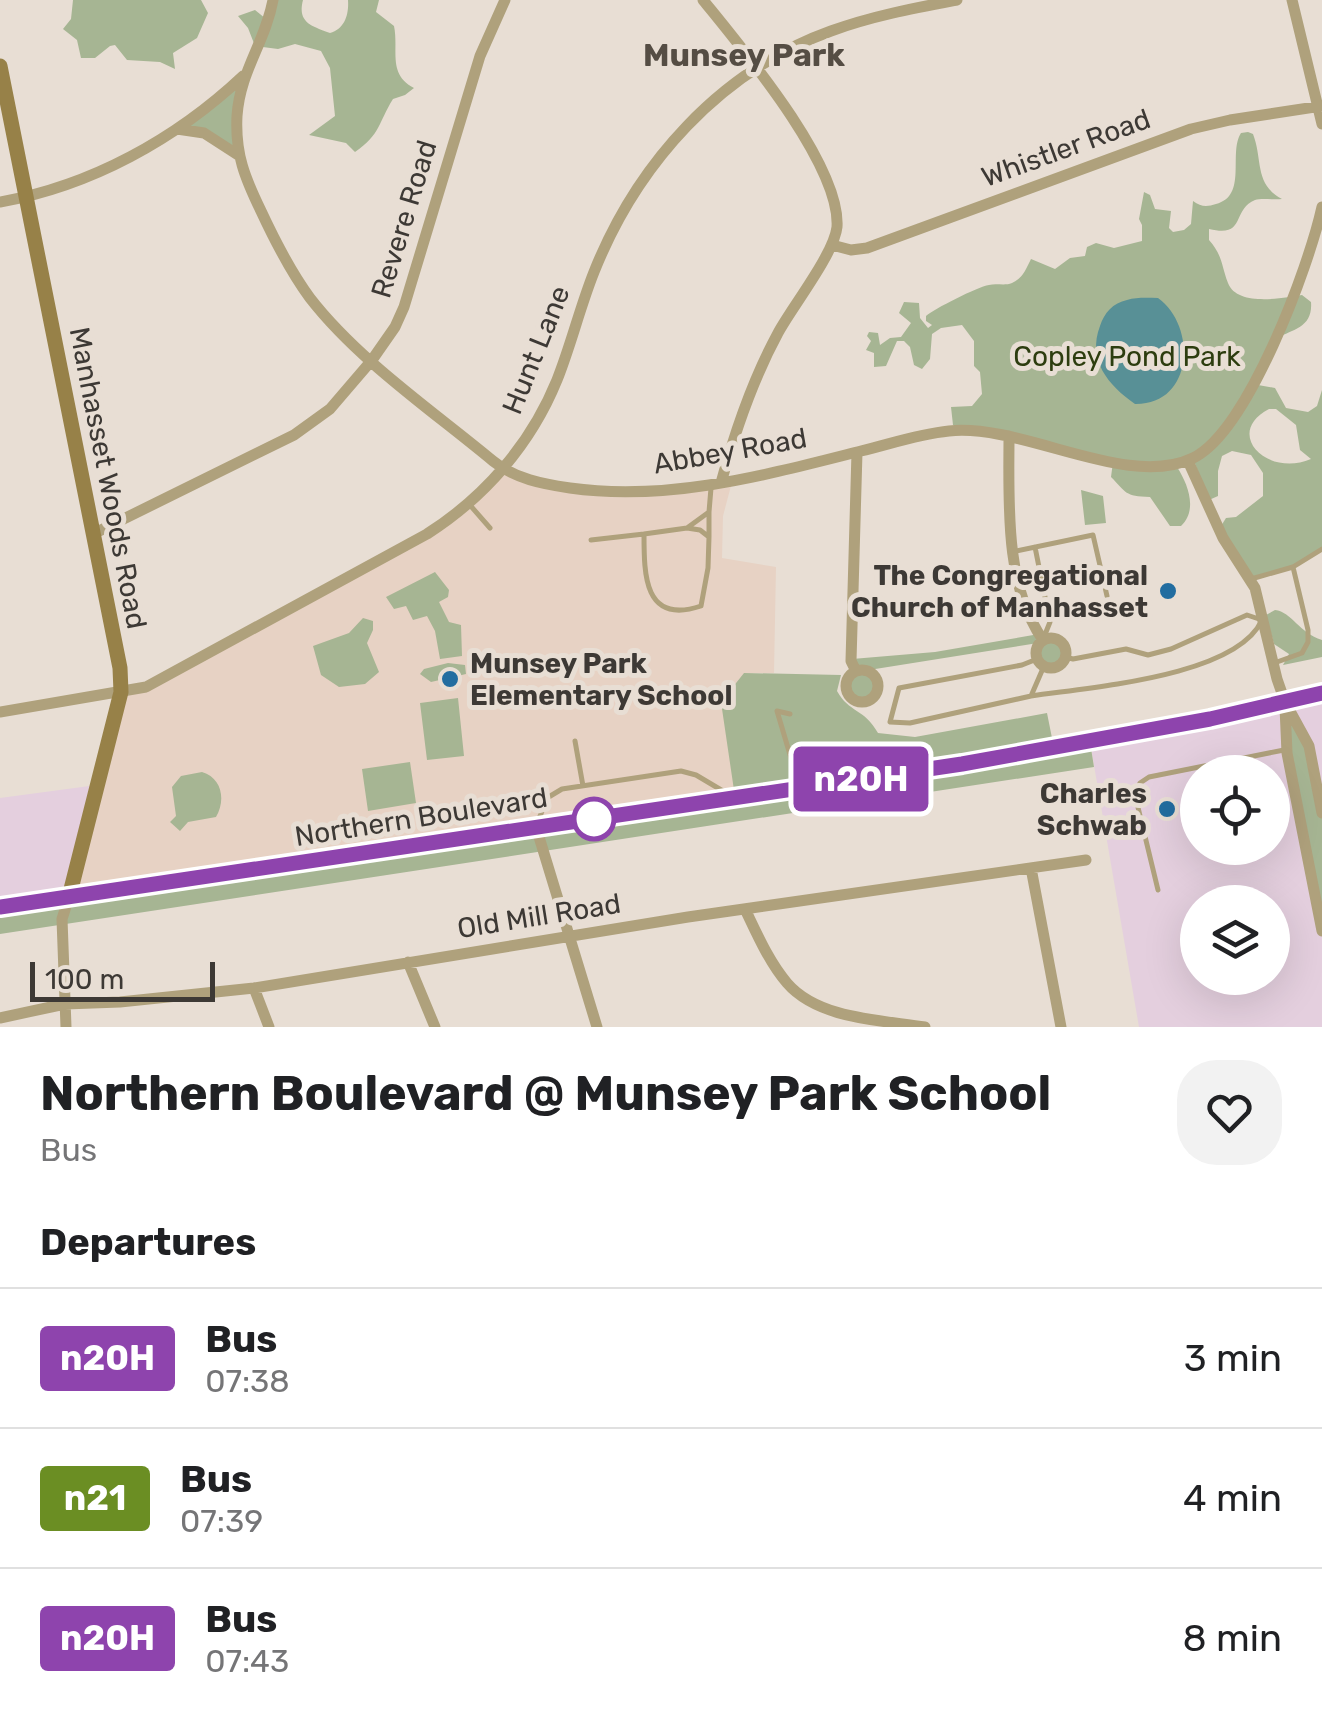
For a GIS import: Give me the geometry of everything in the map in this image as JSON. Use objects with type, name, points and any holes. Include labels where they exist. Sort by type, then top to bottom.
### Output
[{"type":"main road","name":"Northern Boulevard","points":[[0,907],[1090,742],[1322,693]]},
{"type":"street","name":"Abbey Road","points":[[272,0],[262,38],[243,76],[238,115],[238,154],[266,222],[290,268],[330,320],[502,468],[543,483],[597,491],[650,492],[716,484],[945,431],[978,430],[1132,466],[1188,461]]},
{"type":"street","name":"Revere Road","points":[[93,534],[294,435],[330,409],[372,360],[395,328],[404,307],[480,56],[505,0]]},
{"type":"street","points":[[703,0],[758,67],[800,128],[822,171],[836,217],[832,245],[785,320],[759,371],[716,484]]},
{"type":"street","name":"Hunt Lane","points":[[0,712],[148,686],[427,534],[469,504],[523,443],[549,398],[593,274],[628,199],[668,144],[708,105],[758,67],[831,31],[914,4],[957,0]]},
{"type":"street","points":[[1292,0],[1322,124]]},
{"type":"street","name":"Manhasset Woods Road","points":[[0,66],[120,668],[120,692],[69,898]]},
{"type":"street","points":[[0,202],[82,180],[178,129],[243,76]]},
{"type":"street","name":"Whistler Road","points":[[832,245],[851,250],[867,248],[1203,126],[1320,106]]},
{"type":"street","points":[[178,129],[204,133],[238,154]]},
{"type":"street","points":[[1322,207],[1297,292],[1265,363],[1219,437],[1188,461],[1215,522],[1251,579],[1285,702],[1309,746],[1322,812]]},
{"type":"street","points":[[1008,436],[1015,551],[1028,614],[1043,640]]},
{"type":"street","points":[[856,671],[851,661],[857,452]]},
{"type":"street","points":[[1053,638],[1062,643],[1065,657],[1057,666],[1040,662],[1036,650],[1043,640],[1053,638]]},
{"type":"street","points":[[1285,702],[1288,755]]},
{"type":"street","points":[[1290,767],[1322,931]]},
{"type":"street","points":[[536,828],[598,1027]]},
{"type":"street","name":"Old Mill Road","points":[[0,1018],[65,1004],[254,988],[745,909],[1086,860]]},
{"type":"street","points":[[1031,868],[1060,1027]]},
{"type":"street","points":[[66,1027],[62,919],[69,898]]},
{"type":"street","points":[[745,909],[775,966],[800,996],[833,1010],[924,1027]]},
{"type":"street","points":[[408,962],[436,1027]]},
{"type":"street","points":[[254,988],[269,1027]]},
{"type":"lane","points":[[644,534],[649,589],[657,604],[672,611],[701,606],[708,568],[709,512],[716,484]]},
{"type":"lane","points":[[469,504],[490,528]]},
{"type":"lane","points":[[687,528],[709,512]]},
{"type":"lane","points":[[591,540],[687,528],[700,530],[709,537]]},
{"type":"lane","points":[[1015,551],[1094,534],[1106,596]]},
{"type":"lane","points":[[1035,547],[1050,622],[1043,640]]},
{"type":"lane","points":[[1251,579],[1292,567],[1322,550]]},
{"type":"lane","points":[[1272,663],[1302,654],[1308,642],[1292,567]]},
{"type":"lane","points":[[1031,696],[1040,662],[898,688],[890,722],[910,723],[1031,696],[1187,669],[1220,659],[1254,636],[1262,620],[1247,615],[1148,655],[1126,649],[1073,659],[1065,657]]},
{"type":"lane","points":[[790,714],[776,711],[800,788]]},
{"type":"lane","points":[[575,741],[584,786]]},
{"type":"lane","points":[[1158,890],[1135,795],[1140,784],[1149,778],[1287,749]]},
{"type":"lane","points":[[1290,767],[1312,762]]},
{"type":"lane","points":[[536,828],[550,795],[562,789],[681,771],[696,775],[735,798]]},
{"type":"shaded area","name":"Munsey Park Elementary School","points":[[502,469],[589,491],[732,482],[723,516],[722,558],[776,567],[774,673],[744,673],[735,798],[69,897],[121,692],[134,690],[427,534]]},
{"type":"shaded area","points":[[1322,693],[1322,1027],[1139,1027],[1090,742]]},
{"type":"shaded area","points":[[97,785],[69,897],[0,907],[0,798]]},
{"type":"green space","points":[[73,0],[201,0],[208,13],[197,38],[173,53],[175,69],[160,62],[127,60],[115,45],[95,58],[81,58],[77,40],[63,29],[71,19]]},
{"type":"green space","points":[[278,0],[303,0],[304,19],[330,33],[345,20],[348,0],[379,0],[376,12],[394,26],[397,69],[414,88],[393,99],[374,134],[355,152],[346,143],[309,135],[335,116],[330,68],[321,51],[295,44],[278,49],[255,46],[238,16],[255,10],[271,23]]},
{"type":"green space","points":[[243,76],[238,155],[213,137],[178,129]]},
{"type":"green space","name":"Copley Pond Park","points":[[1241,133],[1253,134],[1263,179],[1282,199],[1255,200],[1229,230],[1209,229],[1209,240],[1233,291],[1261,299],[1302,295],[1311,302],[1306,322],[1277,338],[1258,385],[1275,388],[1286,408],[1308,412],[1317,406],[1322,390],[1322,548],[1292,566],[1252,577],[1221,526],[1226,518],[1236,517],[1263,496],[1263,473],[1251,455],[1232,451],[1222,456],[1218,496],[1209,500],[1194,461],[1177,467],[1188,489],[1190,505],[1181,526],[1170,526],[1150,497],[1127,493],[1111,477],[1113,462],[953,425],[951,407],[972,406],[982,394],[980,372],[974,366],[974,341],[962,325],[941,328],[932,334],[930,359],[922,369],[914,365],[910,347],[904,341],[897,341],[886,366],[874,367],[874,353],[866,350],[871,341],[869,332],[878,333],[880,345],[901,337],[911,323],[899,313],[904,302],[919,303],[920,318],[928,328],[932,325],[926,316],[983,287],[1012,283],[1022,276],[1031,259],[1055,269],[1070,258],[1085,256],[1087,247],[1096,243],[1114,248],[1142,241],[1139,219],[1144,192],[1150,195],[1155,209],[1171,211],[1169,228],[1173,232],[1184,230],[1191,224],[1193,201],[1213,205],[1232,192]],"holes":[[[1269,409],[1276,409],[1296,425],[1300,450],[1311,459],[1279,463],[1256,450],[1250,430],[1256,419]]]},
{"type":"green space","points":[[1081,490],[1103,496],[1106,523],[1085,525]]},
{"type":"green space","points":[[435,572],[449,590],[448,597],[439,602],[449,622],[461,625],[462,656],[440,659],[435,631],[427,616],[413,620],[406,606],[394,609],[386,597]]},
{"type":"green space","points":[[1275,610],[1322,640],[1322,657],[1283,665],[1289,654],[1274,644],[1266,615]]},
{"type":"green space","points":[[363,618],[373,621],[367,643],[379,672],[365,684],[339,687],[321,675],[313,646],[349,633]]},
{"type":"green space","points":[[1039,634],[1058,640],[1064,647],[1065,657],[1057,666],[1046,666],[1040,661],[1038,643],[869,670],[878,687],[875,696],[866,701],[851,698],[846,683],[852,659],[935,652]]},
{"type":"green space","points":[[448,663],[465,665],[466,674],[431,682],[420,674],[424,669]]},
{"type":"green space","points":[[744,673],[841,675],[837,691],[878,733],[915,737],[1047,713],[1054,748],[1090,742],[1094,767],[0,934],[0,907],[735,797],[721,702]]},
{"type":"green space","points":[[458,698],[464,756],[427,760],[420,703]]},
{"type":"green space","points":[[1285,702],[1309,746],[1322,813],[1322,931],[1290,755]]},
{"type":"green space","points":[[410,762],[416,803],[368,811],[362,769]]},
{"type":"green space","points":[[202,772],[218,784],[219,810],[216,817],[188,822],[180,831],[170,822],[176,816],[172,787],[181,776]]},
{"type":"water","points":[[1158,298],[1179,327],[1183,362],[1169,392],[1155,401],[1135,404],[1102,371],[1097,338],[1104,317],[1113,306],[1131,299]]},
{"type":"bus line","name":"n20H","points":[[0,907],[962,764],[1210,719],[1322,693]]},
{"type":"place","name":"The Congregational Church of Manhasset","points":[[1168,591]]},
{"type":"place","name":"Munsey Park Elementary School","points":[[450,679]]},
{"type":"place","name":"Charles Schwab","points":[[1167,809]]},
{"type":"district","name":"Munsey Park","points":[[744,55]]}]
